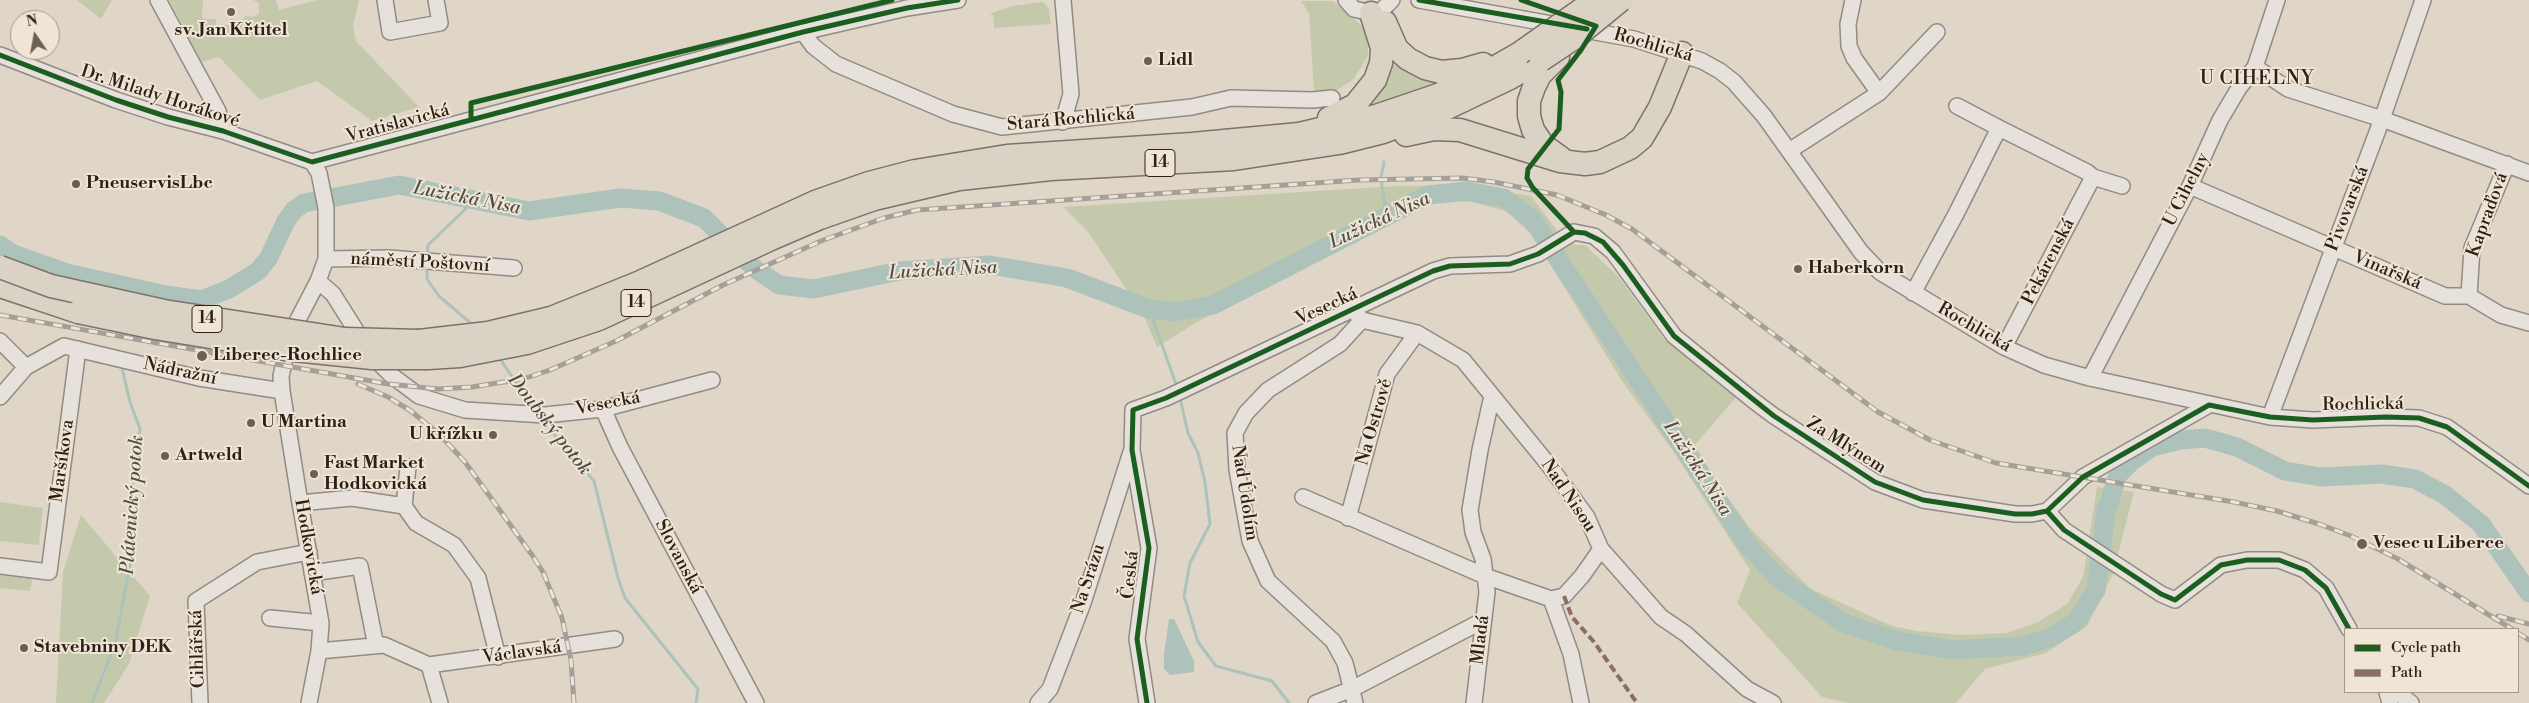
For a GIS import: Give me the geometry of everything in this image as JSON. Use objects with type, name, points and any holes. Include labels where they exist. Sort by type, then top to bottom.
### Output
[{"type":"highway","name":"14","points":[[554,326],[599,320],[713,267],[774,229],[869,183],[958,162],[1032,154],[1192,144],[1299,134],[1376,116],[1438,95],[1499,66],[1595,0]]},
{"type":"highway","name":"14","points":[[0,286],[78,312],[155,328],[293,350],[372,358],[423,350],[527,343],[594,302],[686,260],[774,229],[820,218],[874,199],[959,179],[1051,169],[1234,159],[1285,152],[1339,143],[1415,121],[1541,67],[1621,0]]},
{"type":"highway","points":[[1381,8],[1391,39],[1397,49],[1408,59],[1425,68],[1441,72],[1462,70],[1520,53]]},
{"type":"highway","points":[[1192,144],[1316,122],[1337,116],[1355,105],[1371,86],[1381,63],[1381,8]]},
{"type":"highway","points":[[1285,152],[1308,154],[1373,144],[1434,129],[1460,130],[1568,162],[1585,164],[1600,162],[1630,148],[1642,138],[1660,107],[1682,53]]},
{"type":"highway","points":[[1541,67],[1529,101],[1529,116],[1533,130],[1543,144],[1568,162]]},
{"type":"highway","name":"14","points":[[0,267],[76,293],[174,313],[423,350]]},
{"type":"street","points":[[158,0],[218,111],[223,131]]},
{"type":"street","points":[[385,0],[390,32],[440,23],[436,0]]},
{"type":"street","name":"Vratislavická","points":[[312,162],[803,32],[907,8],[958,0]]},
{"type":"street","points":[[1063,0],[1071,94],[1063,122]]},
{"type":"street","points":[[1346,0],[1354,9],[1381,8]]},
{"type":"street","name":"Rochlická","points":[[1419,0],[1618,35],[1682,53],[1702,61],[1734,82],[1764,116],[1861,252],[1880,272],[2004,347],[2044,364],[2090,378],[2270,417],[2313,420],[2386,417],[2426,420],[2447,427],[2486,457],[2529,486]]},
{"type":"street","points":[[1853,0],[1848,24],[1849,46],[1854,58],[1879,92]]},
{"type":"street","name":"U Cihelny","points":[[2090,378],[2122,312],[2190,186],[2220,120],[2239,88],[2255,67],[2277,0]]},
{"type":"street","name":"Pivovarská","points":[[2270,417],[2382,119],[2423,0]]},
{"type":"street","name":"Stará Rochlická","points":[[803,32],[813,46],[836,64],[953,114],[1002,127],[1192,107],[1231,98],[1314,100],[1332,98]]},
{"type":"street","points":[[1789,151],[1879,92],[1937,32]]},
{"type":"street","name":"Dr. Milady Horákové","points":[[0,55],[116,100],[168,117],[223,131],[312,162]]},
{"type":"street","name":"Kapraďová","points":[[2255,67],[2288,89],[2382,119],[2529,172]]},
{"type":"street","points":[[1957,106],[2087,172],[2093,177],[2122,186]]},
{"type":"street","points":[[1913,293],[1998,128]]},
{"type":"street","name":"náměstí Poštovní","points":[[282,391],[282,366],[291,333],[318,281],[326,259],[326,208],[322,183],[312,162]]},
{"type":"street","name":"Kapraďová","points":[[2469,296],[2472,248],[2507,164]]},
{"type":"street","name":"Pekárenská","points":[[2004,347],[2093,177]]},
{"type":"street","name":"Vinařská","points":[[2190,186],[2445,296],[2469,296],[2501,315],[2529,323]]},
{"type":"street","name":"Vesecká","points":[[1132,450],[1133,410],[1166,398],[1358,315],[1433,271],[1450,266],[1510,264],[1538,254],[1571,234]]},
{"type":"street","name":"Za Mlýnem","points":[[1571,234],[1594,236],[1613,252],[1674,336],[1774,416],[1875,482],[1923,500],[2015,514],[2047,512]]},
{"type":"street","name":"náměstí Poštovní","points":[[326,259],[389,258],[514,268]]},
{"type":"street","name":"Vesecká","points":[[318,281],[333,294],[372,356],[391,375],[419,396],[465,410],[538,415],[603,409],[712,380]]},
{"type":"street","name":"Nad Nisou","points":[[1358,315],[1417,333],[1463,360],[1548,464],[1587,517],[1601,549],[1661,617],[1686,634],[1746,689],[1773,703]]},
{"type":"street","name":"Nad Údolím","points":[[1353,696],[1344,663],[1333,641],[1268,581],[1250,541],[1237,470],[1235,433],[1246,413],[1268,390],[1340,344],[1358,315]]},
{"type":"street","name":"Na Ostrově","points":[[1348,518],[1387,374],[1417,333]]},
{"type":"street","points":[[0,341],[26,367],[0,397]]},
{"type":"street","name":"Nádražní","points":[[26,367],[64,346],[199,378],[282,391]]},
{"type":"street","name":"Maršíkova","points":[[0,566],[48,572],[78,350]]},
{"type":"street","name":"Hodkovická","points":[[282,391],[321,623],[319,652],[309,703]]},
{"type":"street","points":[[1485,576],[1483,560],[1473,532],[1470,510],[1480,450],[1492,396]]},
{"type":"street","points":[[2209,405],[2082,477],[2047,512],[2064,530],[2161,594],[2175,600],[2221,565],[2247,560],[2279,560],[2305,570],[2326,588],[2348,628]]},
{"type":"street","name":"Slovanská","points":[[603,409],[620,447],[756,703]]},
{"type":"street","name":"Na Srázu","points":[[1038,703],[1050,689],[1080,611],[1132,450]]},
{"type":"street","name":"Česká","points":[[1132,450],[1149,548],[1137,639],[1147,703]]},
{"type":"street","points":[[408,467],[404,506],[416,523],[454,545],[478,578],[498,657]]},
{"type":"street","points":[[1303,497],[1485,576],[1551,599],[1564,596],[1582,576],[1601,549]]},
{"type":"street","points":[[300,503],[352,498],[404,506]]},
{"type":"street","name":"Cihlářská","points":[[200,703],[196,601],[257,562],[309,552]]},
{"type":"street","points":[[312,573],[360,566],[376,646]]},
{"type":"street","name":"Mladá","points":[[1474,703],[1482,621],[1487,592],[1485,576]]},
{"type":"street","points":[[1551,599],[1571,654],[1582,703]]},
{"type":"street","points":[[270,618],[321,623]]},
{"type":"street","points":[[1316,703],[1353,696],[1482,621]]},
{"type":"street","name":"Václavská","points":[[429,665],[498,657],[614,639]]},
{"type":"street","points":[[319,652],[384,645],[429,665],[440,703]]},
{"type":"street","points":[[2398,693],[2411,703]]},
{"type":"green space","points":[[77,0],[112,0],[101,19]]},
{"type":"green space","points":[[169,0],[203,0],[202,17],[204,19],[216,19],[216,25],[230,25],[230,19],[243,20],[245,16],[252,17],[259,14],[259,3],[253,0],[276,0],[279,10],[318,0],[359,0],[353,26],[356,41],[419,107],[372,121],[317,81],[260,100],[219,57],[201,62]]},
{"type":"green space","points":[[1301,1],[1333,1],[1368,31],[1368,56],[1353,80],[1337,90],[1324,94],[1314,92],[1309,13]]},
{"type":"green space","points":[[1043,2],[1049,9],[1051,24],[994,28],[993,15],[989,14],[1012,6]]},
{"type":"green space","points":[[1391,53],[1447,79],[1365,109],[1380,92],[1387,79]]},
{"type":"green space","points":[[1396,186],[1463,186],[1531,196],[1558,232],[1575,245],[1585,245],[1618,276],[1665,340],[1737,396],[1695,445],[1716,481],[1749,527],[1811,589],[1892,626],[1917,631],[1961,635],[2007,633],[2038,622],[2067,604],[2083,577],[2097,487],[2134,492],[2113,574],[2087,626],[2046,653],[1985,669],[1956,703],[1849,703],[1822,697],[1737,603],[1750,570],[1673,451],[1622,381],[1532,235],[1506,211],[1471,202],[1433,200],[1197,322],[1157,347],[1144,316],[1089,233],[1063,207]]},
{"type":"green space","points":[[0,502],[43,508],[39,545],[0,541]]},
{"type":"green space","points":[[81,515],[150,596],[129,664],[104,703],[56,703],[63,572]]},
{"type":"green space","points":[[0,570],[24,574],[32,580],[30,591],[0,588]]},
{"type":"water","points":[[1169,619],[1174,619],[1194,661],[1194,672],[1170,675],[1164,669]]},
{"type":"waterway","points":[[1381,177],[1384,162]]},
{"type":"waterway","points":[[1381,180],[1385,204],[1382,217]]},
{"type":"waterway","name":"Lužická Nisa","points":[[0,245],[13,254],[67,273],[166,295],[201,300],[229,289],[258,271],[268,259],[286,221],[294,210],[304,203],[399,185],[529,211],[620,198],[659,201],[704,218],[754,268],[779,285],[814,289],[899,271],[990,265],[1067,278],[1149,309],[1175,312],[1213,305],[1428,195],[1467,191],[1504,198],[1532,219],[1746,543],[1778,578],[1843,623],[1898,641],[1953,650],[2023,646],[2050,638],[2076,622],[2096,590],[2106,511],[2118,475],[2131,462],[2152,447],[2180,440],[2205,438],[2237,447],[2285,471],[2321,477],[2382,474],[2415,479],[2445,495],[2481,524],[2529,593]]},
{"type":"waterway","name":"Doubský potok","points":[[427,257],[428,245],[474,201]]},
{"type":"waterway","name":"Doubský potok","points":[[427,266],[427,279],[439,296],[474,326]]},
{"type":"waterway","points":[[1149,309],[1176,384]]},
{"type":"waterway","name":"Doubský potok","points":[[498,356],[534,409]]},
{"type":"waterway","name":"Plátenický potok","points":[[92,703],[115,644],[133,550],[129,511],[140,429],[130,402],[121,364]]},
{"type":"waterway","points":[[1180,398],[1188,433],[1198,453],[1205,482],[1210,524],[1190,563],[1184,596],[1198,642],[1216,666],[1272,681],[1289,703]]},
{"type":"waterway","name":"Doubský potok","points":[[542,420],[594,481],[618,578],[625,598],[698,689],[696,703]]},
{"type":"railway","points":[[0,315],[388,384],[438,389],[472,387],[523,379],[550,370],[616,341],[723,285],[821,241],[884,218],[917,210],[1359,180],[1463,178],[1494,182],[1557,195],[1606,215],[1632,229],[1878,412],[1930,440],[1996,463],[2234,502],[2277,511],[2319,524],[2351,536],[2398,559],[2510,628]]},
{"type":"railway","points":[[358,384],[388,397],[411,411],[440,435],[465,462],[532,555],[543,572],[562,618],[571,660],[574,703]]},
{"type":"railway","points":[[2498,616],[2529,624]]},
{"type":"railway","points":[[2519,634],[2529,640]]},
{"type":"marked path","points":[[1564,596],[1572,617],[1594,642],[1637,703]]},
{"type":"cycle path","points":[[471,119],[471,103],[892,0]]},
{"type":"cycle path","points":[[0,55],[116,100],[168,117],[223,131],[312,162],[803,32],[907,8],[958,0]]},
{"type":"cycle path","points":[[1419,0],[1587,29]]},
{"type":"cycle path","points":[[1521,0],[1596,26],[1581,50],[1558,80],[1561,92],[1559,129],[1528,169],[1527,178],[1533,188],[1574,232]]},
{"type":"cycle path","points":[[1574,232],[1585,233],[1603,242],[1623,265],[1674,336],[1774,416],[1875,482],[1923,500],[2015,514],[2032,514],[2047,511],[2083,477],[2209,405],[2270,417],[2313,420],[2386,417],[2419,418],[2447,427],[2529,486]]},
{"type":"cycle path","points":[[1147,703],[1137,639],[1149,548],[1132,450],[1133,410],[1166,398],[1433,271],[1450,266],[1510,264],[1538,254],[1574,232]]},
{"type":"cycle path","points":[[2047,511],[2064,530],[2161,594],[2175,600],[2221,565],[2247,560],[2279,560],[2305,570],[2326,588],[2348,628]]},
{"type":"place","name":"sv. Jan Křtitel","points":[[231,12]]},
{"type":"place","name":"Lidl","points":[[1148,61]]},
{"type":"place","name":"PneuservisLbc","points":[[76,184]]},
{"type":"place","name":"Haberkorn","points":[[1798,269]]},
{"type":"place","name":"Liberec-Rochlice","points":[[202,356]]},
{"type":"place","name":"U Martina","points":[[251,423]]},
{"type":"place","name":"U křížku","points":[[493,435]]},
{"type":"place","name":"Artweld","points":[[165,456]]},
{"type":"place","name":"Fast Market Hodkovická","points":[[314,474]]},
{"type":"place","name":"Vesec u Liberce","points":[[2362,544]]},
{"type":"place","name":"Stavebniny DEK","points":[[24,648]]},
{"type":"district","name":"U CIHELNY","points":[[2257,79]]}]
